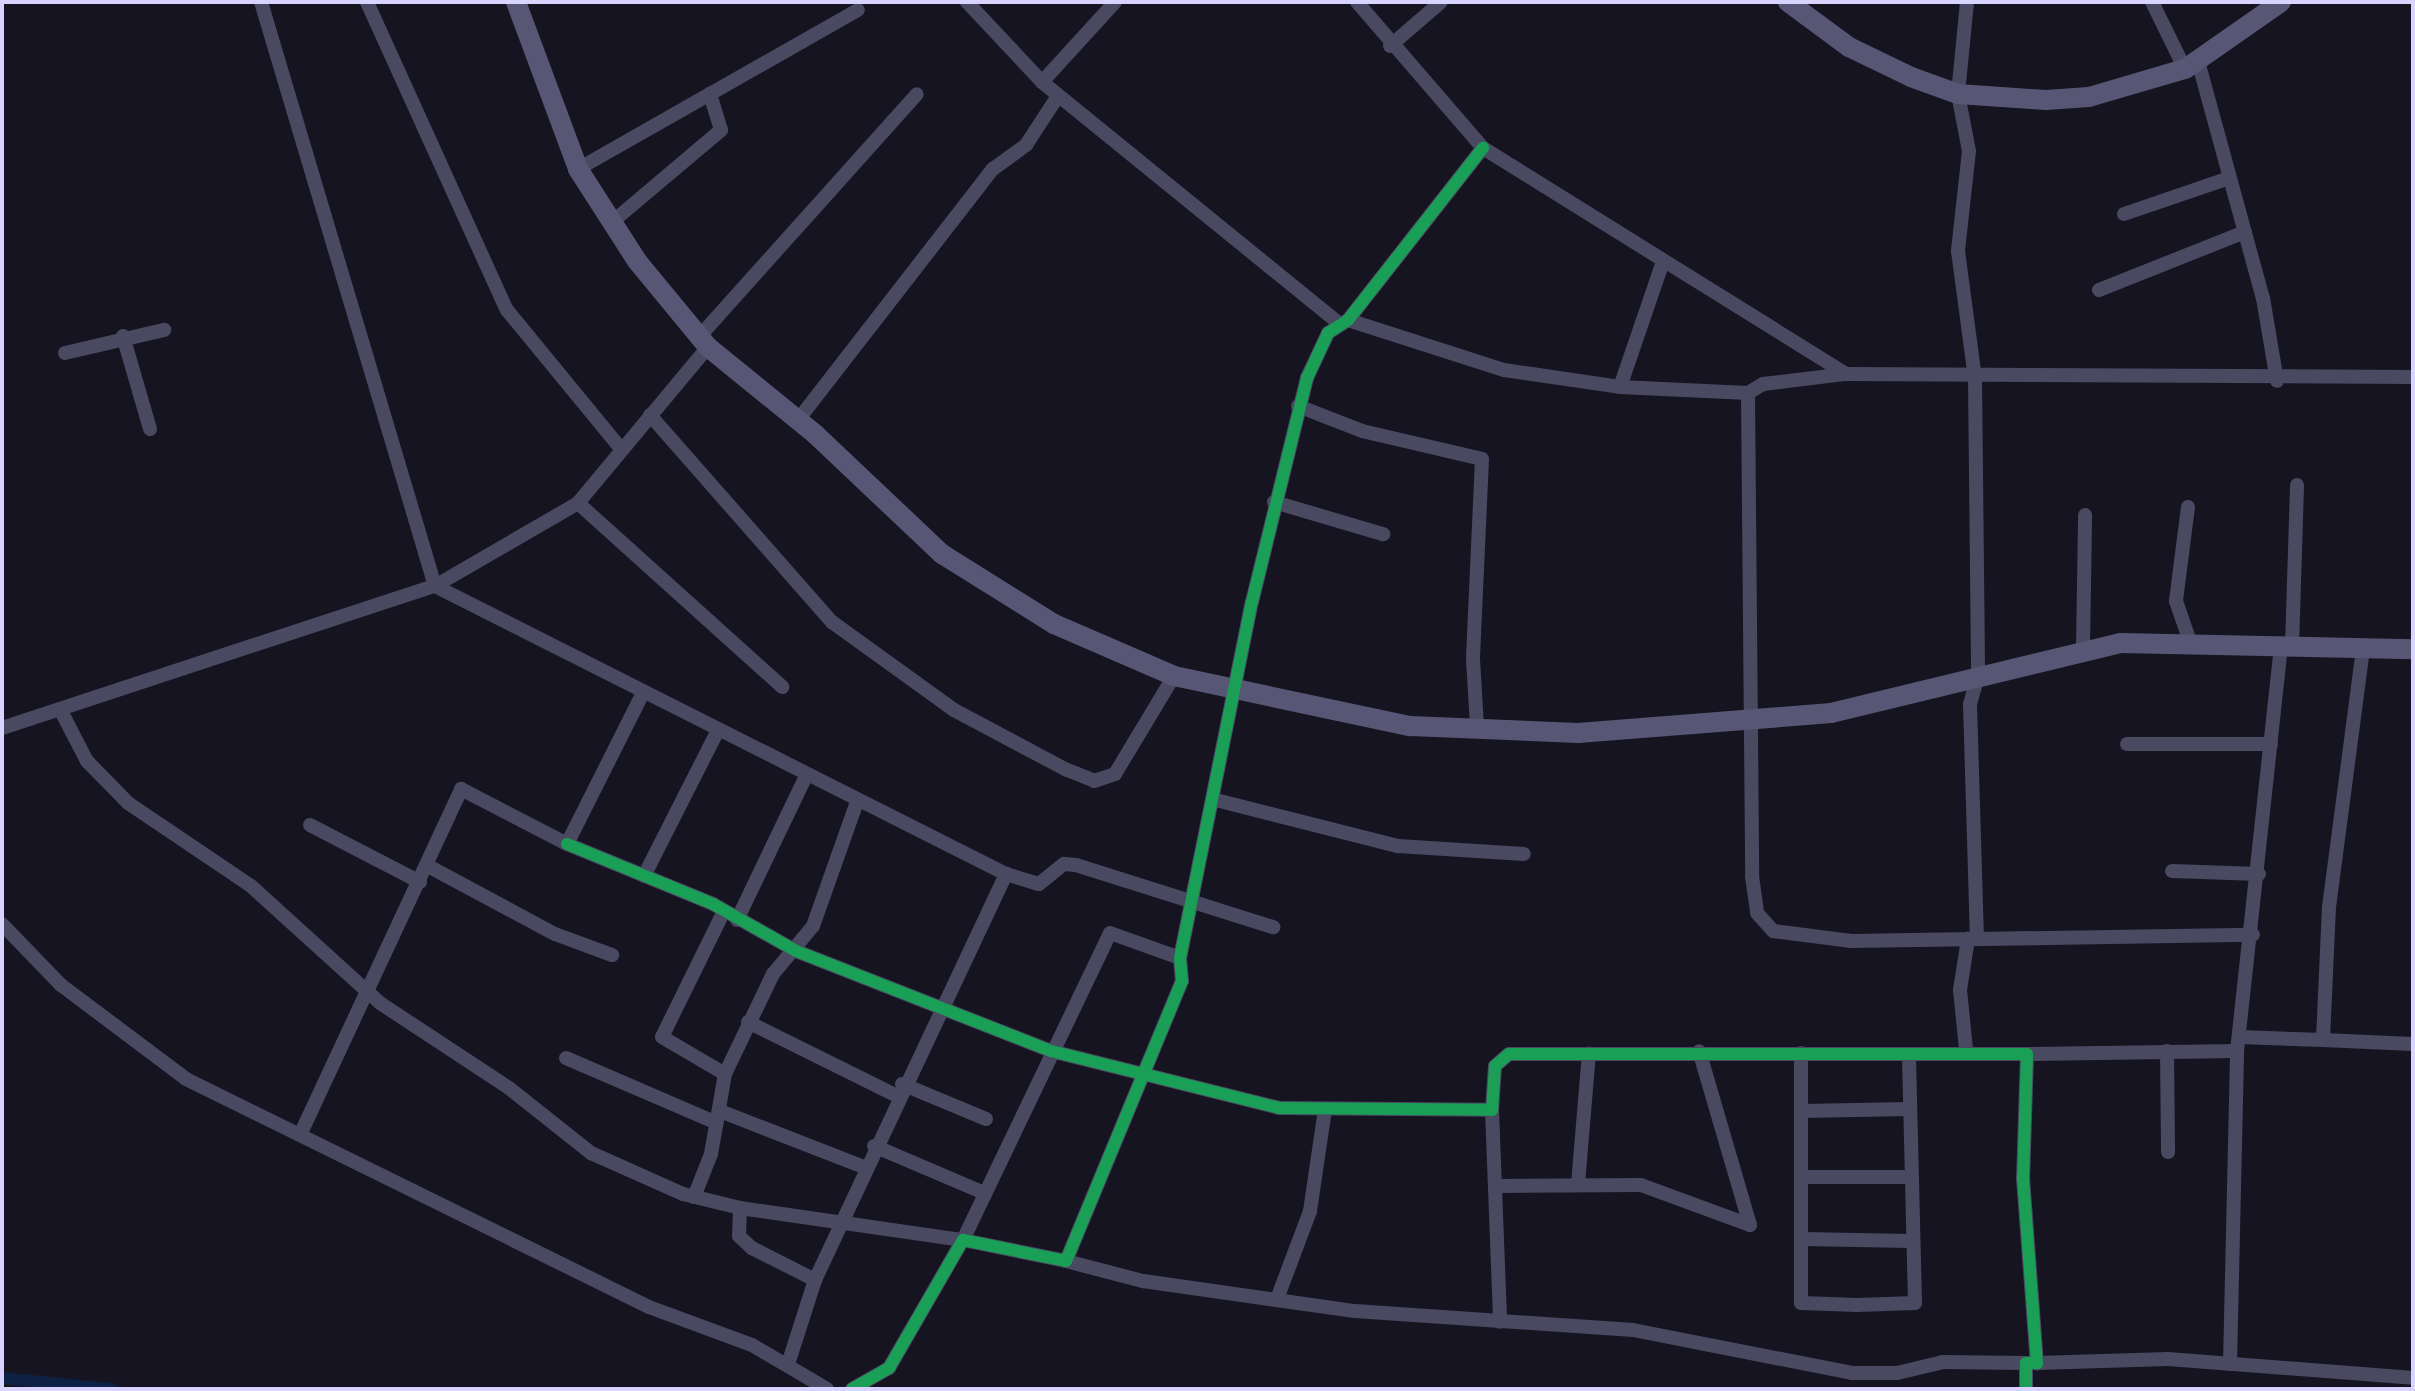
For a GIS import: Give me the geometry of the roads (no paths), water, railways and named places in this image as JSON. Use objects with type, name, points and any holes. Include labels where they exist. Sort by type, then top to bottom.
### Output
[{"type":"main road","points":[[516,2],[578,169],[611,223],[704,342],[798,420],[919,535],[970,573],[1054,624],[1174,676],[1388,723],[1578,733],[1831,713],[2083,648],[2189,639],[2286,646],[2413,649]]},
{"type":"main road","points":[[1788,2],[1881,65],[1958,94],[2089,97],[2192,65],[2281,2]]},
{"type":"street","points":[[261,2],[435,586],[857,802],[1006,874],[1039,884],[1070,864],[1273,927]]},
{"type":"street","points":[[367,2],[507,310],[622,450]]},
{"type":"street","points":[[967,2],[1058,96],[1343,322],[1504,370],[1620,387],[1748,393],[1763,384],[1846,374],[2277,381],[2413,377]]},
{"type":"street","points":[[1042,82],[1115,2]]},
{"type":"street","points":[[1357,2],[1390,46],[1483,148],[1662,264],[1846,374]]},
{"type":"street","points":[[1390,46],[1441,2]]},
{"type":"street","points":[[1966,1049],[1960,990],[1973,938],[1970,704],[1978,676],[1975,378],[1958,251],[1969,151],[1958,94],[1967,2]]},
{"type":"street","points":[[2152,2],[2192,65],[2245,232],[2277,381]]},
{"type":"street","points":[[578,169],[858,10]]},
{"type":"street","points":[[611,223],[721,130],[710,94]]},
{"type":"street","points":[[2,728],[435,586],[578,503],[650,415],[704,342],[917,94]]},
{"type":"street","points":[[798,420],[993,169],[1026,145],[1058,96]]},
{"type":"street","points":[[1066,1261],[1182,981],[1180,958],[1195,904],[1274,502],[1298,406],[1318,351],[1483,148]]},
{"type":"street","points":[[2124,214],[2229,178]]},
{"type":"street","points":[[2099,290],[2245,232]]},
{"type":"street","points":[[1620,387],[1662,264]]},
{"type":"street","points":[[65,353],[123,336],[164,330]]},
{"type":"street","points":[[123,336],[150,429]]},
{"type":"street","points":[[1748,393],[1748,720],[1754,898],[1765,925],[1851,941],[2253,935]]},
{"type":"street","points":[[1298,406],[1362,431],[1482,459],[1477,727]]},
{"type":"street","points":[[650,415],[832,622],[954,710],[1065,769],[1094,781],[1115,774],[1174,676]]},
{"type":"street","points":[[2230,1364],[2239,1044],[2271,744],[2286,646],[2297,485]]},
{"type":"street","points":[[1274,502],[1383,534]]},
{"type":"street","points":[[578,503],[782,687]]},
{"type":"street","points":[[2188,507],[2187,558],[2176,601],[2189,639]]},
{"type":"street","points":[[2083,648],[2085,515]]},
{"type":"street","points":[[2323,1040],[2329,907],[2363,649]]},
{"type":"street","points":[[567,844],[643,693]]},
{"type":"street","points":[[60,709],[87,761],[128,803],[251,886],[365,992],[509,1088],[591,1153],[694,1197],[740,1208],[963,1240],[1143,1281],[1277,1299],[1500,1322],[1633,1330],[1863,1374],[1932,1362],[2230,1364],[2413,1378]]},
{"type":"street","points":[[644,876],[718,730]]},
{"type":"street","points":[[2127,744],[2271,744]]},
{"type":"street","points":[[737,920],[806,776]]},
{"type":"street","points":[[300,1135],[365,992],[428,866],[461,789],[567,844],[724,911],[796,951],[1051,1051],[1250,1103],[1325,1109],[1492,1110]]},
{"type":"street","points":[[1216,800],[1398,846],[1524,854]]},
{"type":"street","points":[[694,1197],[719,1117],[725,1074],[773,974],[796,951],[813,926],[857,802]]},
{"type":"street","points":[[310,825],[420,882]]},
{"type":"street","points":[[428,866],[555,934],[612,955]]},
{"type":"street","points":[[2172,871],[2259,874]]},
{"type":"street","points":[[788,1364],[815,1280],[845,1222],[864,1167],[1006,874]]},
{"type":"street","points":[[724,911],[662,1037],[725,1074]]},
{"type":"street","points":[[2,924],[132,1043],[208,1091],[649,1307],[788,1364],[827,1389]]},
{"type":"street","points":[[852,1389],[889,1368],[963,1240],[982,1192],[1110,933],[1180,958]]},
{"type":"street","points":[[748,1022],[900,1090],[986,1119]]},
{"type":"street","points":[[1500,1322],[1492,1110],[1501,1056],[1699,1051],[1909,1054],[1966,1049],[2027,1054],[2167,1051],[2323,1040],[2413,1044]]},
{"type":"street","points":[[1496,1186],[1641,1185],[1750,1225],[1699,1051]]},
{"type":"street","points":[[2167,1051],[2168,1152]]},
{"type":"street","points":[[1578,1184],[1589,1053]]},
{"type":"street","points":[[1801,1053],[1801,1303],[1857,1305],[1915,1303],[1909,1177],[1909,1054]]},
{"type":"street","points":[[2026,1389],[2032,1363],[2023,1178],[2027,1054]]},
{"type":"street","points":[[566,1058],[719,1117],[864,1167]]},
{"type":"street","points":[[1277,1299],[1310,1211],[1325,1109]]},
{"type":"street","points":[[1802,1111],[1909,1109]]},
{"type":"street","points":[[874,1146],[982,1192]]},
{"type":"street","points":[[1802,1177],[1909,1177]]},
{"type":"street","points":[[740,1208],[739,1236],[752,1248],[815,1280]]},
{"type":"street","points":[[1802,1239],[1912,1241]]},
{"type":"waterway","points":[[2,1378],[111,1389]]}]
